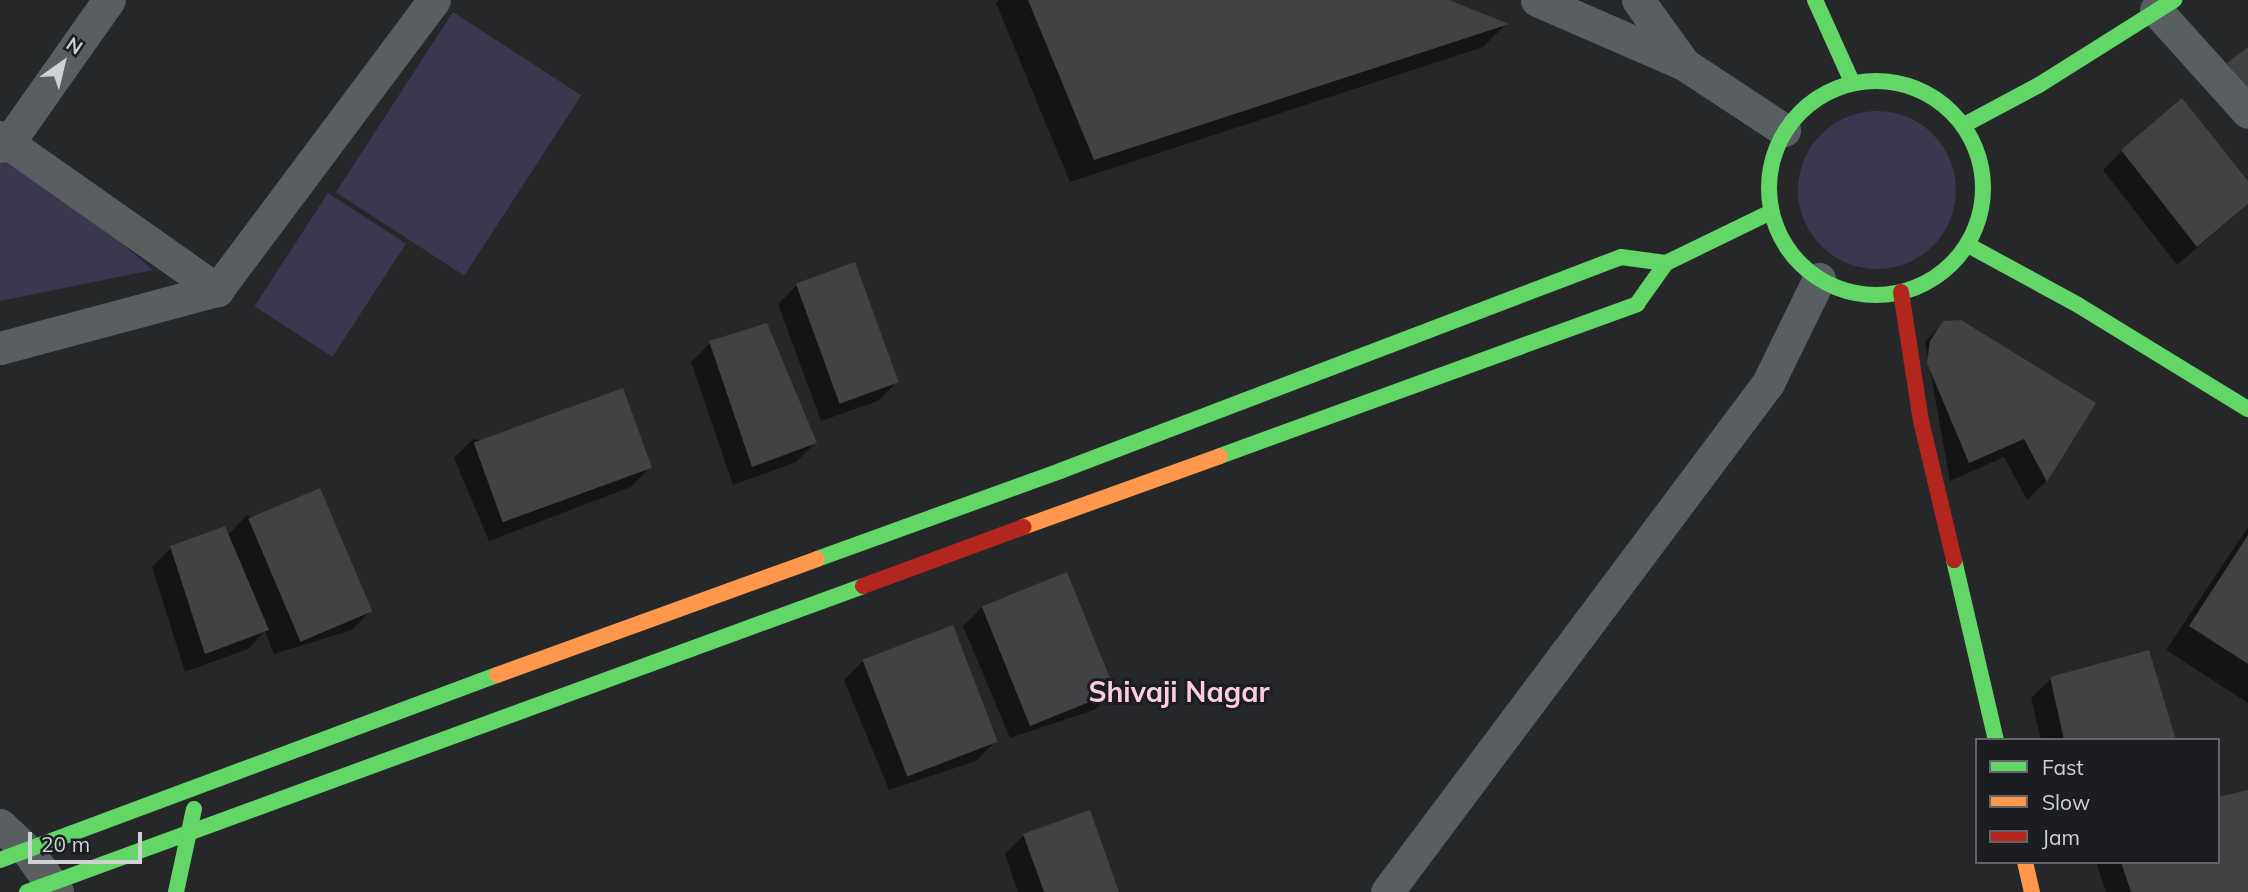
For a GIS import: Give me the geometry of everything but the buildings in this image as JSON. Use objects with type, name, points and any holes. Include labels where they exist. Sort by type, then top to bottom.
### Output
[{"type":"street","points":[[109,0],[3,142],[218,290]]},
{"type":"street","points":[[0,348],[218,290],[434,0]]},
{"type":"street","points":[[1537,0],[1684,64],[1784,130]]},
{"type":"street","points":[[1638,0],[1684,64]]},
{"type":"street","points":[[1815,0],[1852,82]]},
{"type":"street","points":[[1964,125],[2039,85],[2165,5],[2248,112]]},
{"type":"street","points":[[1883,80],[1914,87],[1942,102],[1964,125],[1978,153],[1984,185],[1980,216],[1968,245],[1950,267],[1927,283],[1901,292],[1872,295],[1844,291],[1819,279],[1791,253],[1781,238],[1771,212],[1768,183],[1772,156],[1784,130],[1802,109],[1825,92],[1852,82],[1883,80]]},
{"type":"street","points":[[0,825],[13,855],[45,889],[191,830],[1637,304],[1666,263],[1771,212]]},
{"type":"street","points":[[1968,245],[2078,305],[2248,409]]},
{"type":"street","points":[[13,855],[1060,471],[1621,257],[1666,263]]},
{"type":"street","points":[[1388,892],[1768,383],[1819,279]]},
{"type":"street","points":[[1901,292],[1920,421],[1996,738]]},
{"type":"street","points":[[176,892],[191,830],[197,786]]},
{"type":"street","points":[[2025,864],[2032,892]]},
{"type":"shaded area","points":[[453,12],[581,95],[464,276],[336,192]]},
{"type":"shaded area","points":[[1877,111],[1907,117],[1933,134],[1950,160],[1956,190],[1950,220],[1933,246],[1907,263],[1877,269],[1847,263],[1821,246],[1804,220],[1798,190],[1804,160],[1821,134],[1847,117]]},
{"type":"shaded area","points":[[6,156],[82,209],[153,270],[0,301],[0,158]]},
{"type":"shaded area","points":[[328,193],[406,244],[332,357],[254,306]]},
{"type":"traffic: fast","points":[[1815,0],[1852,82]]},
{"type":"traffic: fast","points":[[1964,125],[2039,85],[2174,0]]},
{"type":"traffic: fast","points":[[1876,81],[1917,89],[1952,112],[1975,147],[1983,188],[1975,229],[1952,264],[1917,287],[1876,295],[1835,287],[1800,264],[1777,229],[1769,188],[1777,147],[1800,112],[1835,89],[1876,81]]},
{"type":"traffic: fast","points":[[1220,456],[1637,304],[1666,263],[1771,212]]},
{"type":"traffic: fast","points":[[1968,245],[2078,305],[2248,409]]},
{"type":"traffic: fast","points":[[817,559],[1060,471],[1621,257],[1666,263]]},
{"type":"traffic: fast","points":[[1954,560],[1996,738]]},
{"type":"traffic: fast","points":[[27,892],[863,586]]},
{"type":"traffic: fast","points":[[0,860],[497,675]]},
{"type":"traffic: fast","points":[[176,892],[194,809]]},
{"type":"traffic: slow","points":[[1023,527],[1220,456]]},
{"type":"traffic: slow","points":[[497,675],[817,559]]},
{"type":"traffic: slow","points":[[2025,864],[2032,892]]},
{"type":"traffic: jam","points":[[1901,292],[1921,421],[1954,560]]},
{"type":"traffic: jam","points":[[863,586],[1023,527]]},
{"type":"district","name":"Shivaji Nagar","points":[[1179,692]]}]
